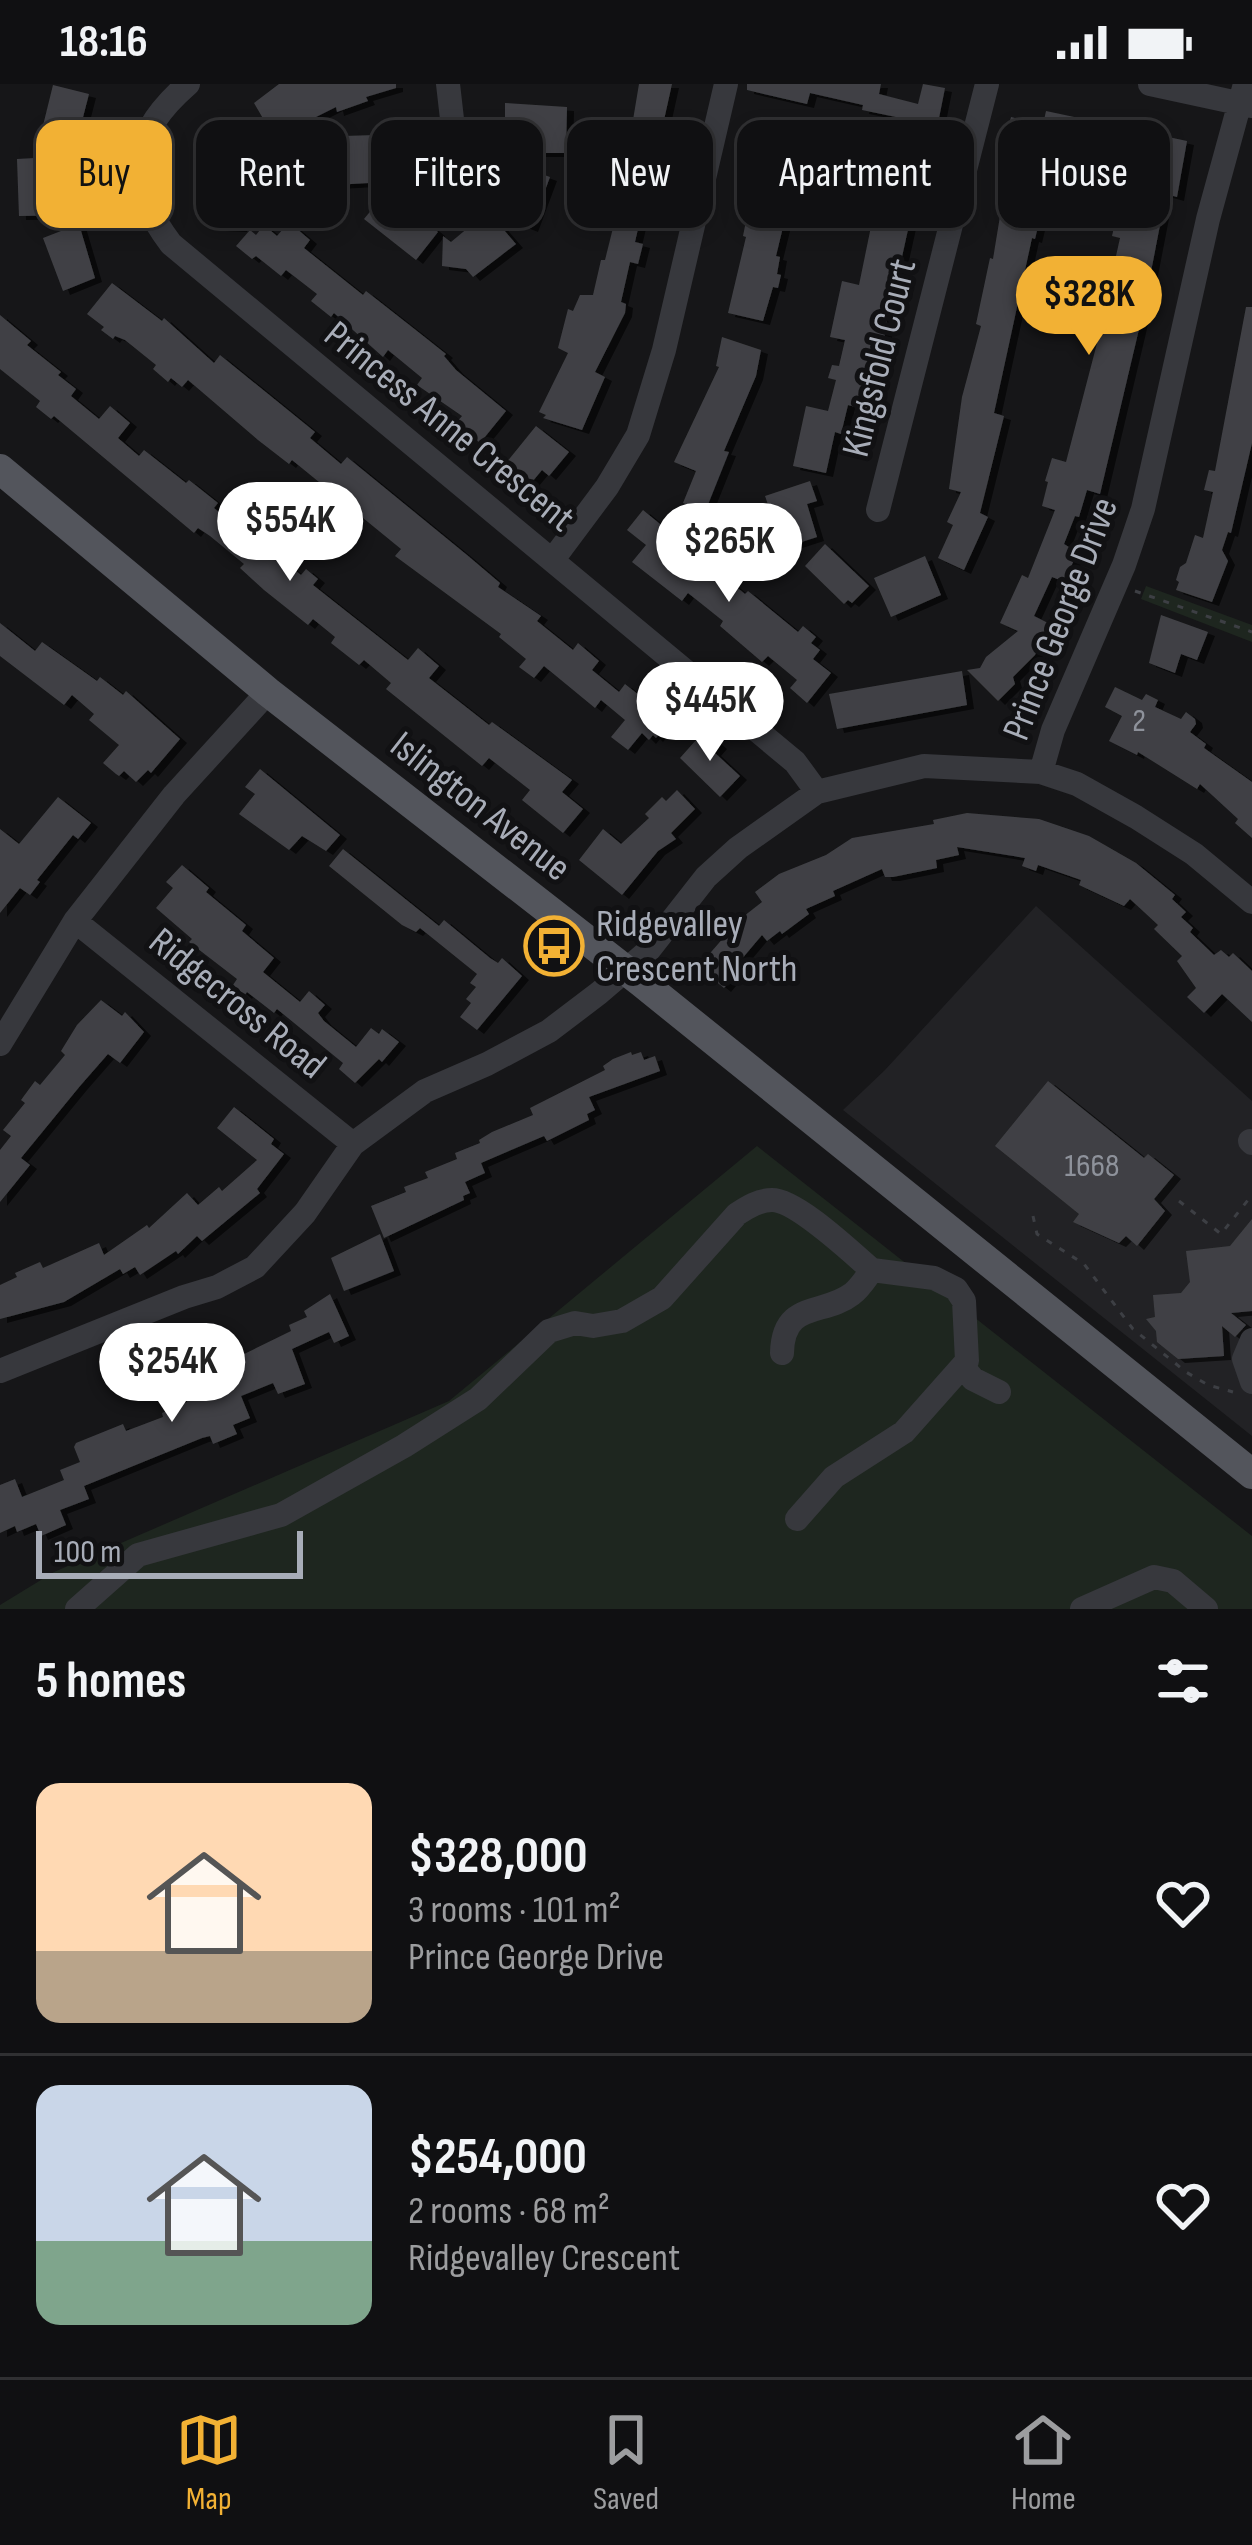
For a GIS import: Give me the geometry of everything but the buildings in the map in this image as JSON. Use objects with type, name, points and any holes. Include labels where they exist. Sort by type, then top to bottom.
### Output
[{"type":"main road","name":"Islington Avenue","points":[[0,469],[268,692],[626,970],[1252,1474]]},
{"type":"street","name":"Princess Anne Crescent","points":[[188,84],[157,120],[143,144],[136,173],[141,196],[171,244],[795,762],[817,792]]},
{"type":"street","points":[[448,84],[452,120]]},
{"type":"street","points":[[554,558],[638,436],[664,350],[726,84]]},
{"type":"street","name":"Kingsfold Court","points":[[878,510],[987,84]]},
{"type":"street","points":[[1150,84],[1246,98]]},
{"type":"street","name":"Prince George Drive","points":[[0,1372],[218,1287],[255,1267],[305,1213],[353,1144],[424,1091],[549,1031],[651,947],[722,862],[817,792],[924,766],[1042,772],[1053,730],[1116,586],[1159,449],[1208,219],[1246,98]]},
{"type":"street","points":[[0,1044],[75,920],[174,796],[268,692]]},
{"type":"street","points":[[1042,772],[1078,784],[1136,817],[1194,854],[1252,902]]},
{"type":"street","name":"Ridgecross Road","points":[[75,920],[353,1144]]},
{"type":"street","points":[[77,1609],[138,1556],[281,1515],[404,1446],[478,1399],[549,1331],[575,1323],[592,1326],[622,1321],[647,1309],[737,1214],[770,1200],[794,1207],[872,1270],[934,1278],[956,1289],[964,1301],[968,1335],[967,1361],[904,1432],[834,1478],[797,1519]]},
{"type":"street","points":[[782,1353],[785,1331],[794,1319],[820,1305],[848,1298],[872,1270]]},
{"type":"street","points":[[1244,1387],[1244,1359],[1252,1340]]},
{"type":"street","points":[[962,1367],[976,1382],[999,1393]]},
{"type":"street","points":[[1082,1609],[1154,1577],[1173,1581],[1206,1609]]},
{"type":"path","points":[[1116,586],[1252,632]]},
{"type":"path","points":[[1179,1201],[1221,1234],[1252,1195]]},
{"type":"path","points":[[1033,1216],[1037,1234],[1084,1264],[1132,1328],[1186,1372],[1208,1385],[1244,1387]]},
{"type":"shaded area","points":[[1146,586],[1252,625],[1252,642],[1141,599]]},
{"type":"shaded area","points":[[1036,906],[1252,1101],[1252,1436],[843,1110]]},
{"type":"shaded area","points":[[757,1146],[1252,1536],[1252,1609],[0,1609],[54,1572],[449,1401]]},
{"type":"place","name":"Ridgevalley Crescent North","points":[[554,946]]}]
